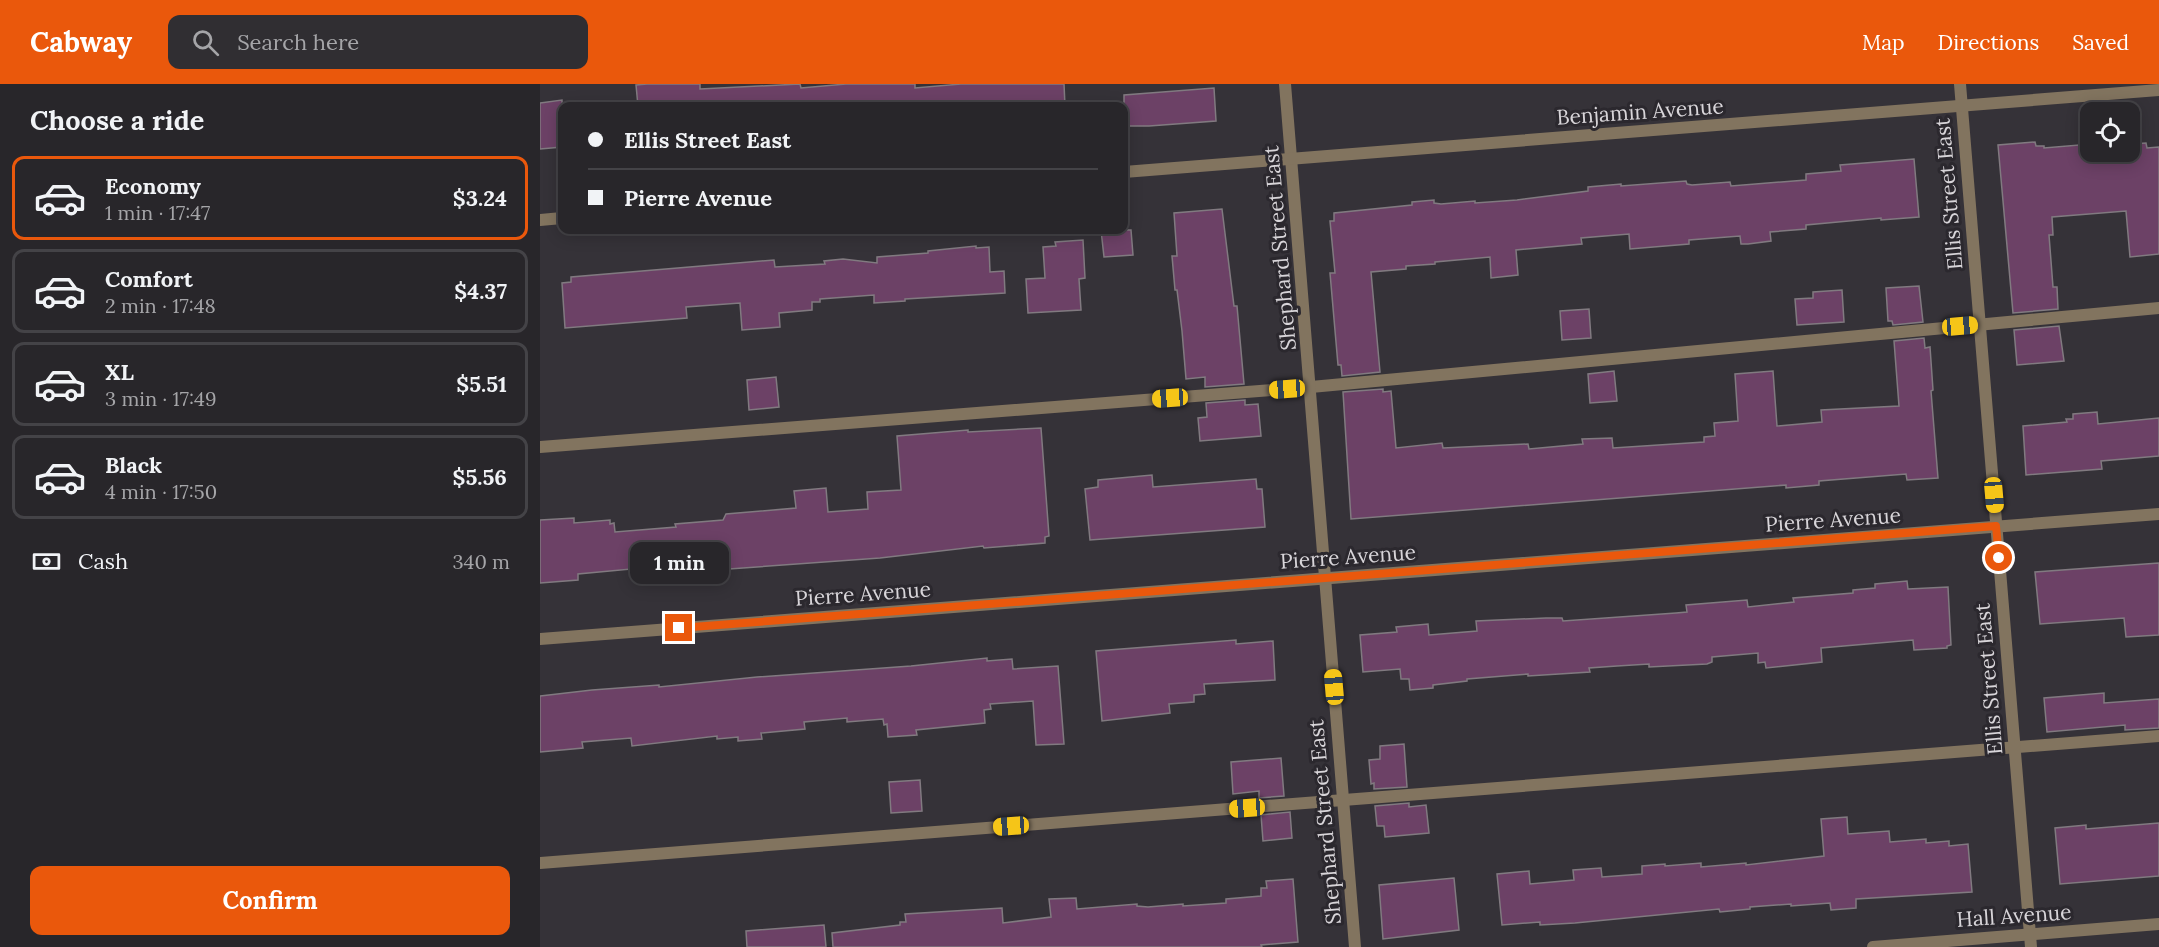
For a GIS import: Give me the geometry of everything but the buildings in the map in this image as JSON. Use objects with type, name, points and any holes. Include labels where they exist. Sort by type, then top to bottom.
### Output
[{"type":"street","name":"Shephard Street East","points":[[1285,84],[1355,947]]},
{"type":"street","name":"Ellis Street East","points":[[1960,84],[2031,941]]},
{"type":"street","name":"Benjamin Avenue","points":[[1128,172],[2159,90]]},
{"type":"street","points":[[540,220],[558,218]]},
{"type":"street","points":[[540,447],[1311,387],[2159,308]]},
{"type":"street","name":"Pierre Avenue","points":[[540,639],[2159,514]]},
{"type":"street","points":[[540,863],[2159,736]]},
{"type":"street","name":"Hall Avenue","points":[[1873,947],[2031,941],[2159,924]]},
{"type":"route","points":[[679,628],[1996,526],[1999,558]]}]
